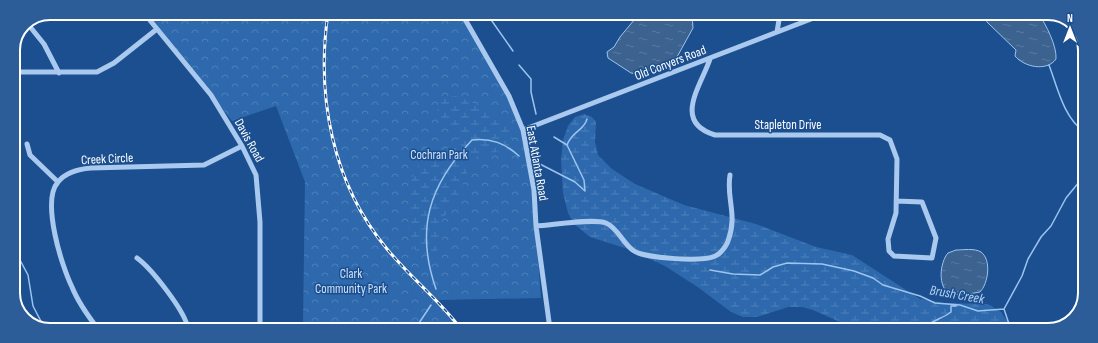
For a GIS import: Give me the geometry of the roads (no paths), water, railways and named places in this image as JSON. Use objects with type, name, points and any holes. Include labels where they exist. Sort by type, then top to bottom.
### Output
[{"type":"street","name":"Davis Road","points":[[150,20],[211,95],[242,146],[256,175],[260,222],[260,323]]},
{"type":"street","name":"East Atlanta Road","points":[[466,20],[510,96],[523,130],[534,190],[536,226],[549,323]]},
{"type":"street","points":[[777,32],[779,20]]},
{"type":"street","name":"Old Conyers Road","points":[[523,130],[808,20]]},
{"type":"street","points":[[31,27],[44,44],[59,73]]},
{"type":"street","points":[[20,72],[88,73],[104,70],[157,29]]},
{"type":"street","name":"Stapleton Drive","points":[[710,59],[692,103],[694,122],[703,131],[715,135],[880,135],[890,140],[897,159],[896,201],[896,214],[888,239],[888,246],[891,255],[932,258],[936,238],[922,202],[896,201]]},
{"type":"street","points":[[27,144],[30,155],[58,182],[52,195],[58,249],[72,288],[93,323]]},
{"type":"street","name":"Creek Circle","points":[[58,182],[77,169],[84,168],[204,165],[242,146]]},
{"type":"street","points":[[536,226],[594,221],[606,223],[611,226],[627,246],[641,254],[658,258],[700,259],[717,256],[728,243],[733,224],[733,210],[728,184],[730,175]]},
{"type":"street","points":[[137,258],[153,272],[174,301],[187,323]]},
{"type":"water","points":[[634,20],[692,20],[693,28],[677,57],[671,62],[638,74],[631,73],[608,58],[607,52],[614,47]]},
{"type":"water","points":[[986,20],[1042,20],[1053,42],[1056,59],[1047,66],[1041,67],[1024,63],[1015,56],[1016,50]]},
{"type":"water","points":[[956,250],[975,250],[981,252],[987,260],[987,278],[980,292],[963,295],[950,294],[943,286],[941,274],[943,262],[948,253]]},
{"type":"waterway","points":[[491,20],[513,51]]},
{"type":"waterway","points":[[519,65],[531,79],[531,92],[536,114]]},
{"type":"waterway","points":[[1049,65],[1066,110],[1078,127]]},
{"type":"waterway","points":[[585,191],[584,180],[567,145],[569,140],[583,126],[587,119]]},
{"type":"waterway","points":[[554,137],[567,145]]},
{"type":"waterway","name":"Brush Creek","points":[[436,289],[430,267],[427,247],[427,227],[430,209],[436,191],[445,174],[472,140],[497,142],[514,151],[519,156]]},
{"type":"waterway","name":"Brush Creek","points":[[536,162],[575,182],[585,191]]},
{"type":"waterway","name":"Brush Creek","points":[[1004,309],[1022,276],[1028,259],[1041,237],[1051,226],[1066,198],[1078,183]]},
{"type":"waterway","points":[[20,260],[28,275],[33,306],[41,322]]},
{"type":"waterway","name":"Brush Creek","points":[[710,270],[733,274],[760,275],[773,267],[787,263],[822,264],[854,271],[873,278],[883,285],[920,296],[935,303],[960,305],[978,311],[1004,309]]},
{"type":"waterway","name":"Brush Creek","points":[[419,323],[431,305]]},
{"type":"waterway","points":[[930,323],[951,312],[951,306],[956,306]]},
{"type":"waterway","points":[[1004,309],[1009,323]]},
{"type":"railway","points":[[327,20],[324,76],[327,107],[332,137],[341,167],[353,196],[368,223],[387,249],[456,323]]},
{"type":"park label","name":"Cochran Park","points":[[439,154]]},
{"type":"park label","name":"Clark Community Park","points":[[351,280]]}]
